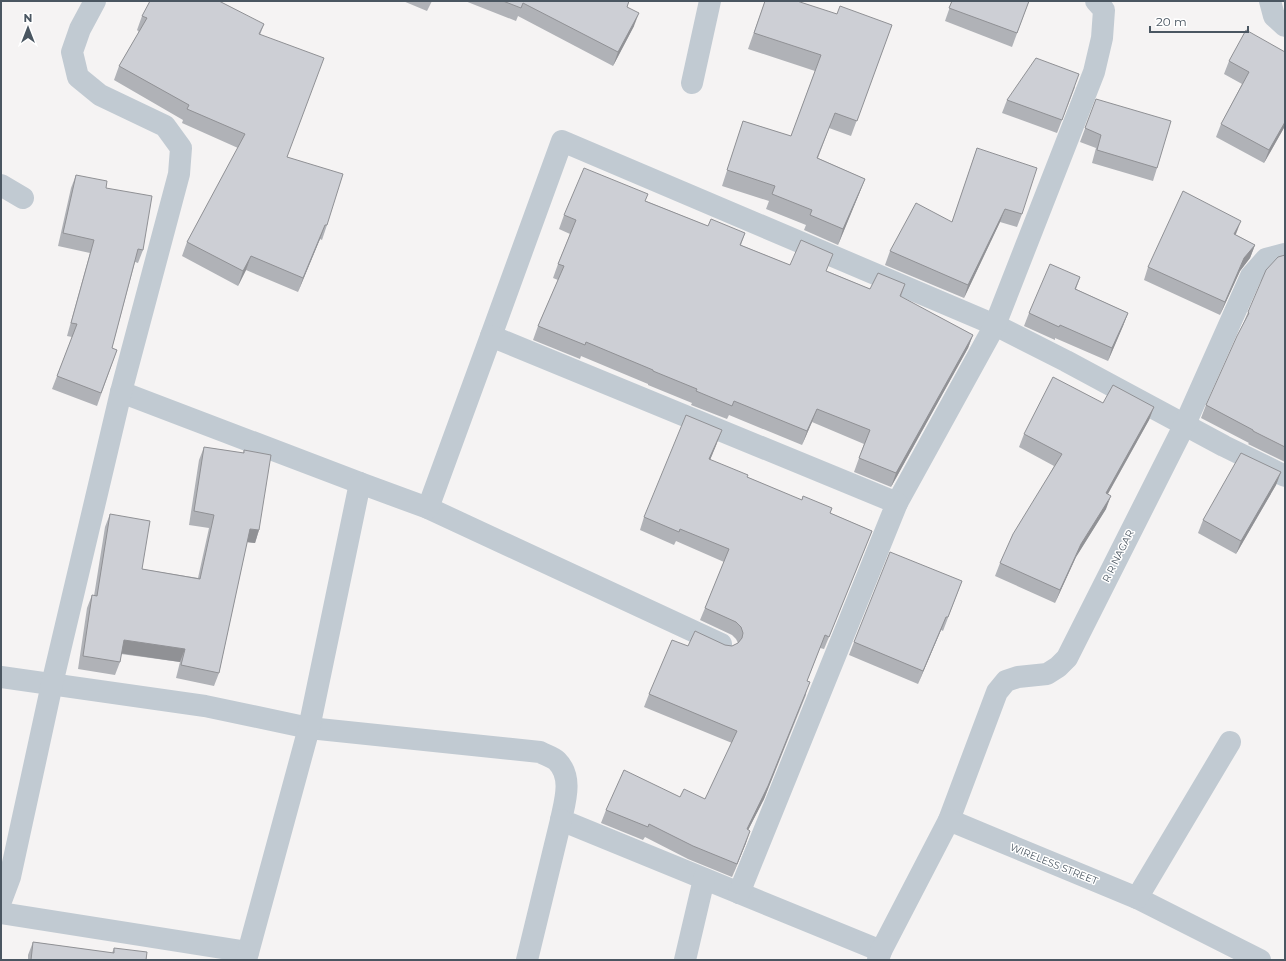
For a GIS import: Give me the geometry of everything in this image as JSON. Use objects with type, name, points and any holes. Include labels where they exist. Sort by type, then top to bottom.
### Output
[{"type":"street","points":[[1,900],[10,877],[52,684],[121,392],[179,174],[181,148],[165,126],[100,95],[78,77],[72,52],[80,29],[95,1]]},
{"type":"street","points":[[692,83],[710,1]]},
{"type":"street","points":[[739,893],[897,503],[995,325],[1094,72],[1102,38],[1104,10],[1096,1]]},
{"type":"street","points":[[1270,1],[1274,16],[1285,26]]},
{"type":"street","points":[[428,508],[562,141],[995,325],[1066,361],[1224,446],[1285,476]]},
{"type":"street","points":[[1,185],[23,198]]},
{"type":"street","name":"R R NAGAR","points":[[949,820],[997,692],[1006,682],[1018,677],[1047,674],[1058,667],[1067,658],[1185,424],[1251,276],[1276,256]]},
{"type":"street","points":[[491,336],[897,503]]},
{"type":"street","points":[[121,392],[428,508],[726,646]]},
{"type":"street","points":[[1,913],[247,956],[309,728],[360,483]]},
{"type":"street","points":[[1,677],[205,706],[309,728],[540,752],[556,760],[565,773],[567,789],[561,820],[527,960]]},
{"type":"street","points":[[1137,898],[1230,742]]},
{"type":"street","points":[[561,820],[739,893],[880,956],[949,820]]},
{"type":"street","name":"WIRELESS STREET","points":[[949,820],[1137,898],[1260,960]]},
{"type":"street","points":[[685,960],[704,879]]},
{"type":"building","points":[[150,1],[219,1],[264,24],[259,34],[324,58],[287,157],[343,174],[327,225],[325,225],[303,278],[251,256],[243,271],[187,242],[245,134],[187,109],[189,105],[119,66],[147,18],[142,16]]},
{"type":"building","points":[[503,1],[629,1],[627,7],[639,13],[618,52],[523,3],[521,8]]},
{"type":"building","points":[[765,1],[797,1],[837,14],[840,6],[892,25],[857,121],[835,113],[817,158],[865,179],[843,229],[810,215],[812,210],[772,194],[775,186],[727,170],[743,121],[791,136],[821,55],[754,33]]},
{"type":"building","points":[[952,1],[1029,1],[1017,33],[949,8]]},
{"type":"building","points":[[1246,30],[1285,52],[1285,122],[1269,150],[1221,124],[1249,72],[1229,61]]},
{"type":"building","points":[[1036,58],[1079,74],[1062,120],[1007,100]]},
{"type":"building","points":[[1096,99],[1171,121],[1157,168],[1097,150],[1101,135],[1085,128]]},
{"type":"building","points":[[977,148],[1037,168],[1022,214],[1005,209],[968,285],[890,251],[916,203],[952,222]]},
{"type":"building","points":[[584,168],[648,194],[645,201],[708,226],[711,219],[745,233],[740,245],[790,265],[801,240],[833,254],[826,271],[870,289],[878,273],[905,284],[900,296],[973,335],[896,473],[859,458],[870,430],[817,409],[807,431],[734,401],[732,406],[696,391],[697,389],[586,342],[585,345],[538,326],[564,266],[558,264],[576,220],[564,215]]},
{"type":"building","points":[[76,175],[107,181],[106,188],[152,196],[143,250],[138,249],[112,348],[117,350],[101,393],[57,376],[77,324],[71,323],[94,240],[63,233]]},
{"type":"building","points":[[1183,191],[1241,221],[1234,234],[1255,245],[1244,258],[1225,302],[1148,267]]},
{"type":"building","points":[[1285,255],[1285,447],[1206,405],[1249,313],[1248,312],[1266,270],[1278,257]]},
{"type":"building","points":[[1050,264],[1080,277],[1075,289],[1128,313],[1112,348],[1060,325],[1059,327],[1029,313]]},
{"type":"building","points":[[1053,377],[1103,403],[1113,385],[1154,407],[1106,493],[1111,496],[1081,544],[1060,590],[1000,563],[1013,534],[1062,454],[1024,434]]},
{"type":"building","points":[[686,415],[722,430],[709,459],[802,500],[803,496],[832,508],[830,513],[872,531],[829,637],[825,635],[807,681],[810,682],[768,786],[747,829],[750,831],[737,864],[693,846],[649,824],[648,827],[606,810],[624,770],[680,797],[684,789],[705,799],[737,731],[649,694],[672,640],[688,646],[695,631],[725,645],[732,646],[738,643],[742,638],[743,633],[741,627],[736,622],[705,608],[729,549],[680,529],[679,532],[644,517]]},
{"type":"building","points":[[204,447],[244,453],[244,450],[271,455],[259,530],[250,529],[219,673],[181,665],[185,649],[124,640],[120,662],[83,656],[92,595],[97,596],[110,514],[150,521],[142,569],[200,579],[214,515],[194,511]]},
{"type":"building","points":[[1241,453],[1281,472],[1241,541],[1203,520]]},
{"type":"building","points":[[890,552],[962,581],[948,617],[946,617],[923,671],[854,642]]},
{"type":"building","points":[[33,942],[114,953],[114,948],[147,952],[146,960],[31,960]]}]
